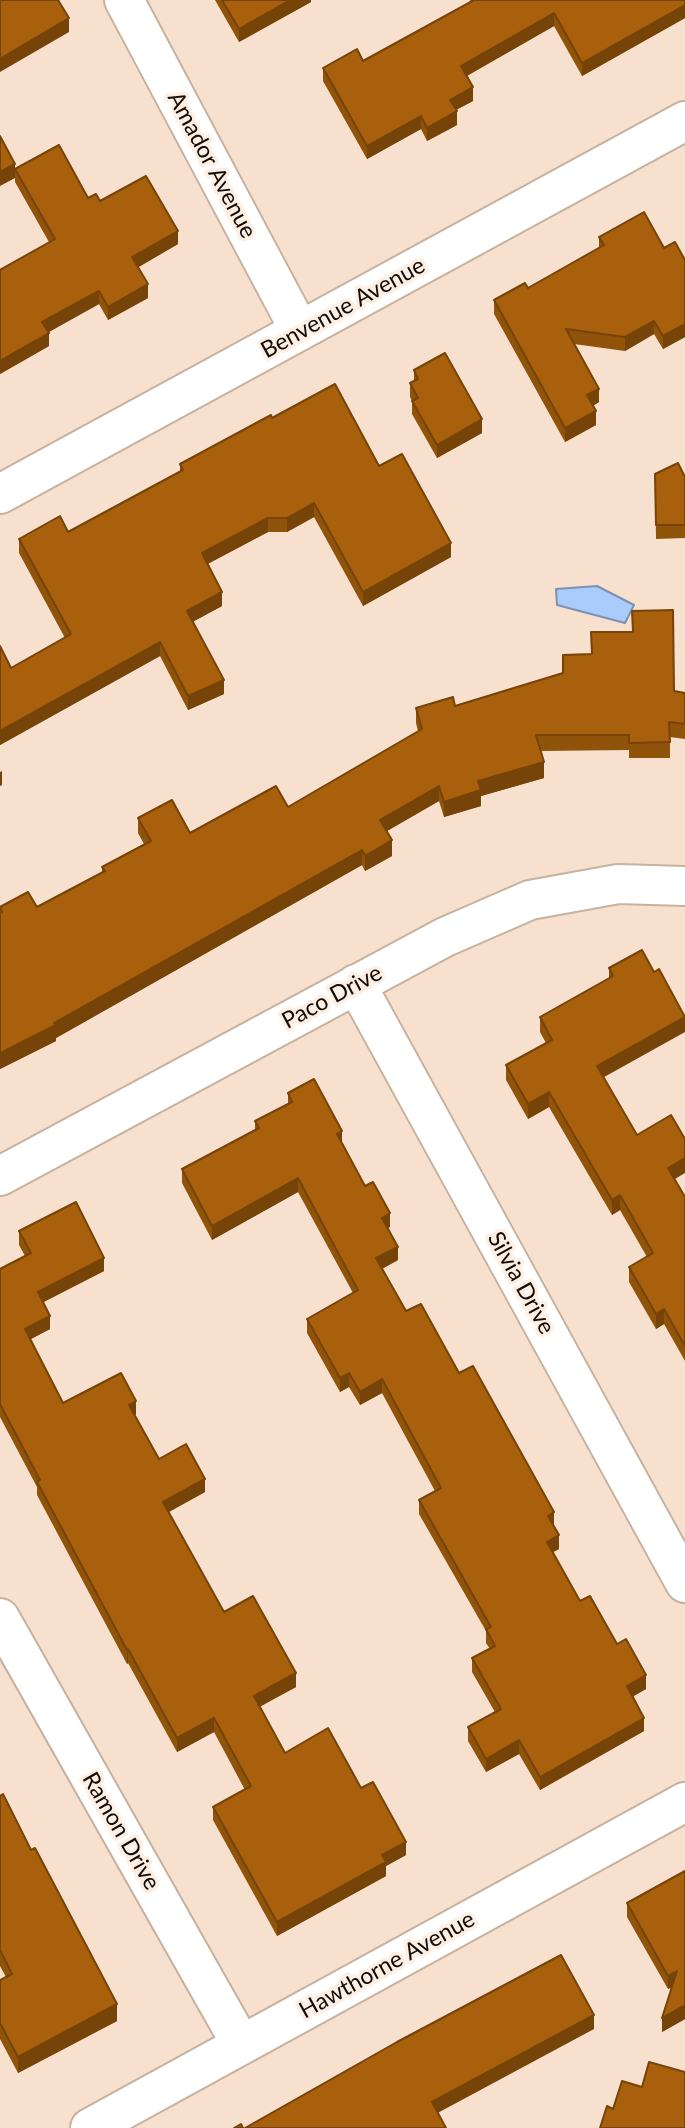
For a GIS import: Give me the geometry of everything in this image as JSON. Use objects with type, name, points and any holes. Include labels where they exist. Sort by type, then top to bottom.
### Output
[{"type":"street","name":"Amador Avenue","points":[[124,0],[300,331]]},
{"type":"street","name":"Benvenue Avenue","points":[[0,494],[685,121]]},
{"type":"street","name":"Paco Drive","points":[[0,1176],[445,937],[530,900],[618,884],[685,886]]},
{"type":"street","name":"Silvia Drive","points":[[356,984],[685,1583]]},
{"type":"street","name":"Ramon Drive","points":[[0,1618],[241,2044]]},
{"type":"street","name":"Hawthorne Avenue","points":[[90,2128],[685,1802]]},
{"type":"water","points":[[597,586],[634,605],[625,623],[557,605],[556,589]]},
{"type":"building","points":[[0,0],[58,0],[69,18],[0,59]]},
{"type":"building","points":[[222,0],[290,0],[239,29]]},
{"type":"building","points":[[474,0],[685,0],[685,5],[582,63],[554,13],[461,66],[473,87],[450,100],[457,111],[427,128],[421,116],[367,146],[323,68],[357,49],[363,61]]},
{"type":"building","points":[[0,136],[15,164],[0,172]]},
{"type":"building","points":[[59,145],[88,198],[96,194],[100,201],[146,176],[178,231],[132,257],[148,284],[108,307],[99,291],[42,322],[49,333],[0,361],[0,270],[55,239],[15,169]]},
{"type":"building","points":[[644,212],[664,248],[675,242],[685,260],[685,324],[663,336],[654,321],[625,337],[566,329],[599,389],[587,395],[596,411],[565,428],[494,300],[525,283],[528,288],[604,245],[599,237]]},
{"type":"building","points":[[445,353],[482,419],[437,445],[412,401],[418,398],[410,383],[418,379],[414,370]]},
{"type":"building","points":[[335,384],[379,466],[402,454],[451,543],[363,592],[314,503],[287,518],[268,518],[202,553],[222,592],[187,611],[224,680],[188,696],[160,642],[0,731],[0,646],[11,668],[71,634],[19,539],[60,516],[68,532],[183,470],[180,464]]},
{"type":"building","points":[[678,463],[685,477],[685,525],[656,525],[655,474]]},
{"type":"building","points":[[673,610],[674,691],[685,693],[685,724],[669,722],[670,742],[629,743],[629,735],[536,735],[544,762],[478,781],[481,790],[444,802],[439,786],[380,820],[392,840],[365,856],[362,850],[54,1023],[56,1025],[0,1053],[0,907],[28,892],[37,907],[105,871],[102,867],[151,841],[138,818],[172,800],[190,833],[276,786],[288,807],[422,729],[416,708],[453,697],[455,706],[563,673],[563,655],[592,654],[591,632],[633,632],[632,611]]},
{"type":"building","points":[[642,950],[654,972],[659,969],[685,1017],[597,1066],[637,1135],[671,1115],[685,1139],[685,1158],[668,1168],[685,1197],[685,1346],[664,1309],[656,1314],[629,1267],[653,1253],[620,1195],[612,1200],[549,1092],[528,1104],[506,1065],[552,1040],[540,1017],[613,976],[609,968]]},
{"type":"building","points":[[314,1079],[342,1131],[337,1134],[365,1186],[373,1182],[390,1213],[382,1218],[398,1247],[376,1258],[406,1311],[421,1304],[459,1373],[473,1366],[554,1512],[548,1516],[559,1535],[547,1542],[580,1601],[590,1596],[617,1644],[626,1639],[646,1675],[627,1686],[644,1718],[540,1777],[519,1740],[486,1759],[468,1727],[501,1709],[472,1658],[495,1646],[486,1629],[491,1627],[419,1500],[441,1488],[382,1379],[360,1392],[349,1373],[340,1378],[307,1319],[358,1290],[298,1178],[212,1226],[182,1169],[259,1128],[255,1121],[292,1102],[288,1093]]},
{"type":"building","points":[[76,1202],[104,1258],[38,1292],[50,1316],[25,1329],[63,1403],[121,1373],[136,1401],[129,1405],[159,1459],[186,1444],[205,1479],[163,1502],[224,1612],[253,1596],[296,1673],[254,1696],[285,1753],[328,1728],[361,1788],[373,1782],[406,1842],[382,1855],[386,1862],[277,1922],[213,1807],[251,1786],[214,1718],[177,1738],[37,1482],[40,1480],[0,1404],[0,1269],[31,1253],[19,1231]]},
{"type":"building","points":[[3,1794],[31,1850],[35,1848],[117,2004],[18,2057],[0,2023],[0,1980],[12,1974],[0,1950],[0,1796]]},
{"type":"building","points":[[685,1871],[685,2005],[662,2018],[677,1971],[668,1976],[627,1903]]},
{"type":"building","points":[[561,1955],[594,2015],[432,2102],[446,2128],[245,2128],[397,2042]]},
{"type":"building","points":[[649,2062],[685,2072],[685,2128],[600,2128],[607,2106],[613,2109],[622,2081],[642,2087]]}]
